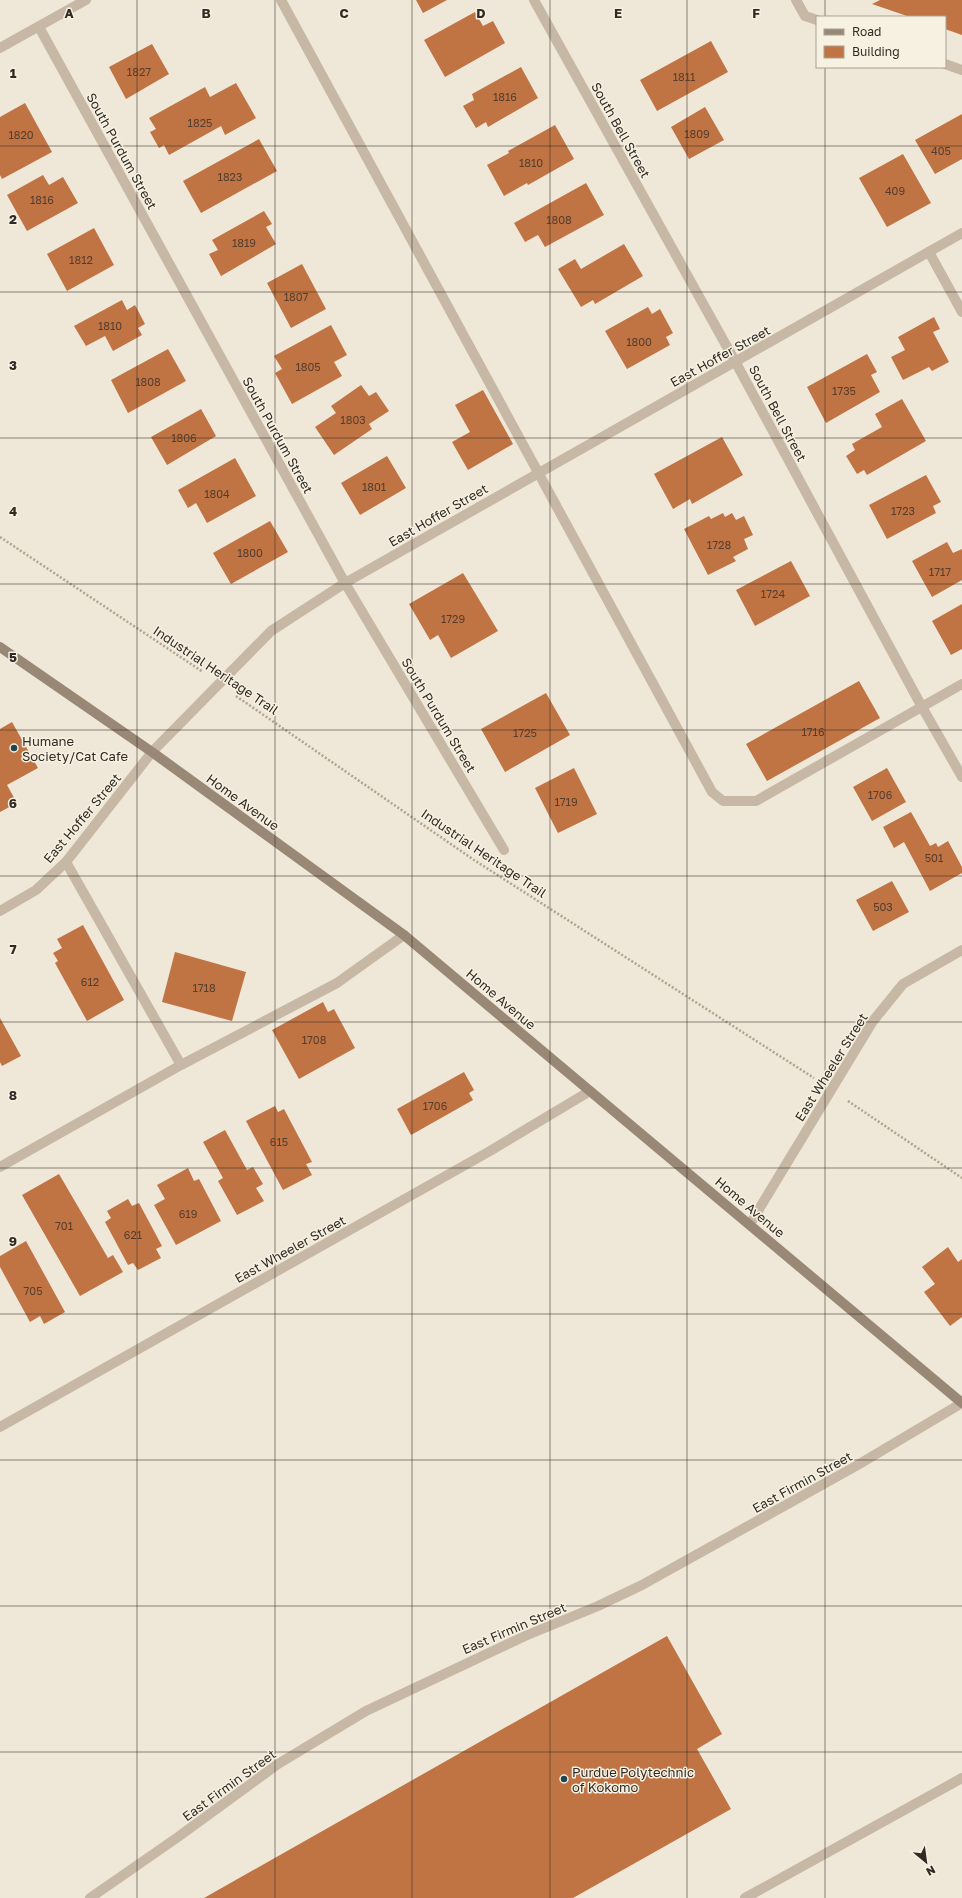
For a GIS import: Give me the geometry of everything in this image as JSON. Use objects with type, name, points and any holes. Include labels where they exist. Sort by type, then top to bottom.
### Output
[{"type":"main road","name":"Home Avenue","points":[[0,647],[152,752],[404,935],[962,1402]]},
{"type":"street","points":[[0,48],[86,0]]},
{"type":"street","points":[[281,0],[712,792],[723,801],[756,801],[962,684]]},
{"type":"street","name":"South Bell Street","points":[[534,0],[736,363],[922,707],[962,777]]},
{"type":"street","points":[[796,0],[805,16],[816,20]]},
{"type":"street","name":"South Purdum Street","points":[[39,27],[345,583],[504,850]]},
{"type":"street","points":[[946,64],[962,70]]},
{"type":"street","name":"East Hoffer Street","points":[[0,911],[36,890],[66,862],[152,752],[271,631],[345,583],[538,473],[736,363],[962,233]]},
{"type":"street","points":[[929,252],[962,312]]},
{"type":"street","points":[[66,862],[181,1065]]},
{"type":"street","points":[[0,1167],[181,1065],[337,983],[404,935]]},
{"type":"street","name":"East Wheeler Street","points":[[750,1224],[830,1089],[873,1021],[903,984],[962,950]]},
{"type":"street","name":"East Wheeler Street","points":[[0,1427],[490,1151],[590,1091]]},
{"type":"street","name":"East Firmin Street","points":[[90,1898],[178,1838],[278,1764],[366,1711],[525,1636],[598,1606],[642,1585],[856,1466],[962,1402]]},
{"type":"street","points":[[746,1898],[962,1778]]},
{"type":"path","name":"Industrial Heritage Trail","points":[[0,537],[220,684],[474,860],[830,1089],[962,1178]]},
{"type":"building","points":[[416,0],[447,0],[423,13]]},
{"type":"building","points":[[880,0],[962,0],[962,35],[946,29],[946,16],[907,16],[872,4]]},
{"type":"building","points":[[475,12],[483,26],[493,21],[505,43],[445,77],[424,40]]},
{"type":"building","points":[[711,41],[728,72],[657,111],[640,80]]},
{"type":"building","points":[[152,44],[169,74],[126,99],[109,67]]},
{"type":"building","points":[[521,67],[538,98],[488,127],[486,122],[476,128],[463,106],[474,100],[472,94]]},
{"type":"building","points":[[236,83],[256,118],[225,135],[221,126],[169,155],[164,145],[159,148],[150,132],[156,129],[149,118],[205,87],[210,97]]},
{"type":"building","points":[[25,103],[52,152],[2,179],[0,175],[0,117]]},
{"type":"building","points":[[705,107],[724,140],[689,159],[671,127]]},
{"type":"building","points":[[962,114],[962,159],[935,174],[915,140]]},
{"type":"building","points":[[555,125],[574,159],[528,185],[527,183],[504,196],[487,165],[509,153],[508,151]]},
{"type":"building","points":[[259,139],[277,171],[201,213],[183,181]]},
{"type":"building","points":[[903,154],[931,203],[887,227],[859,178]]},
{"type":"building","points":[[43,175],[49,185],[63,177],[78,203],[27,231],[7,195]]},
{"type":"building","points":[[586,183],[604,215],[545,247],[538,235],[525,242],[514,223]]},
{"type":"building","points":[[264,211],[272,224],[266,227],[276,244],[221,276],[209,254],[218,250],[212,240]]},
{"type":"building","points":[[94,228],[114,265],[67,291],[47,254]]},
{"type":"building","points":[[624,244],[643,276],[595,304],[593,300],[581,307],[558,269],[575,259],[581,269]]},
{"type":"building","points":[[302,264],[326,309],[291,328],[267,283]]},
{"type":"building","points":[[122,300],[127,310],[135,305],[145,324],[138,328],[142,335],[113,351],[105,336],[86,346],[74,326]]},
{"type":"building","points":[[648,307],[652,314],[660,309],[673,333],[666,337],[670,345],[627,369],[605,331]]},
{"type":"building","points":[[934,317],[940,329],[933,332],[949,362],[932,371],[929,367],[903,380],[891,357],[905,350],[898,337]]},
{"type":"building","points":[[331,325],[347,355],[334,362],[342,376],[292,404],[275,373],[282,369],[274,356]]},
{"type":"building","points":[[168,349],[186,381],[128,413],[111,380]]},
{"type":"building","points":[[867,354],[877,372],[871,375],[880,392],[826,423],[807,387]]},
{"type":"building","points":[[361,385],[369,396],[376,392],[389,411],[369,424],[372,429],[334,455],[315,427],[336,413],[331,406]]},
{"type":"building","points":[[483,390],[513,444],[468,470],[452,442],[470,432],[455,405]]},
{"type":"building","points":[[902,399],[926,441],[867,475],[864,470],[857,474],[846,456],[855,450],[852,444],[882,427],[875,414]]},
{"type":"building","points":[[201,409],[216,436],[167,465],[151,437]]},
{"type":"building","points":[[722,437],[743,475],[692,504],[690,499],[673,509],[654,474]]},
{"type":"building","points":[[387,456],[406,488],[360,515],[341,483]]},
{"type":"building","points":[[235,458],[256,496],[207,523],[196,503],[188,508],[178,490]]},
{"type":"building","points":[[926,475],[941,502],[933,506],[936,513],[887,539],[869,505]]},
{"type":"building","points":[[723,513],[725,517],[732,513],[736,520],[744,516],[753,535],[744,539],[748,549],[733,557],[736,561],[708,575],[684,529],[709,516],[711,519]]},
{"type":"building","points":[[270,521],[288,552],[231,584],[213,553]]},
{"type":"building","points":[[947,542],[953,553],[962,549],[962,580],[932,597],[912,561]]},
{"type":"building","points":[[791,561],[810,596],[755,626],[736,590]]},
{"type":"building","points":[[463,573],[498,631],[451,658],[438,635],[430,640],[409,604]]},
{"type":"building","points":[[962,604],[962,649],[951,655],[932,621]]},
{"type":"building","points":[[859,681],[880,718],[767,781],[746,744]]},
{"type":"building","points":[[546,693],[570,735],[505,772],[481,729]]},
{"type":"building","name":"Humane Society/Cat Cafe","points":[[12,722],[38,768],[7,785],[17,803],[0,812],[0,729]]},
{"type":"building","points":[[574,768],[597,814],[558,833],[535,788]]},
{"type":"building","points":[[887,768],[906,802],[872,821],[853,787]]},
{"type":"building","points":[[911,812],[930,846],[936,843],[938,847],[948,841],[962,867],[962,873],[930,891],[904,842],[894,848],[883,827]]},
{"type":"building","points":[[892,881],[909,912],[873,931],[856,900]]},
{"type":"building","points":[[83,925],[124,1000],[87,1021],[55,963],[58,961],[53,953],[62,948],[57,939]]},
{"type":"building","points":[[175,952],[246,972],[232,1021],[162,1002]]},
{"type":"building","points":[[323,1002],[328,1012],[334,1009],[355,1048],[299,1079],[272,1030]]},
{"type":"building","points":[[0,1018],[21,1056],[2,1066],[0,1062]]},
{"type":"building","points":[[464,1072],[474,1090],[469,1093],[473,1100],[411,1135],[397,1109]]},
{"type":"building","points":[[275,1106],[278,1112],[284,1109],[312,1162],[306,1164],[312,1175],[283,1190],[246,1121]]},
{"type":"building","points":[[225,1130],[247,1170],[253,1167],[263,1184],[256,1188],[264,1201],[237,1215],[218,1181],[223,1178],[203,1142]]},
{"type":"building","points":[[188,1168],[194,1181],[199,1179],[221,1221],[176,1245],[154,1205],[165,1199],[157,1185]]},
{"type":"building","points":[[59,1174],[108,1258],[113,1255],[123,1272],[80,1296],[22,1195]]},
{"type":"building","points":[[128,1199],[132,1206],[139,1203],[162,1246],[156,1249],[161,1258],[138,1270],[133,1263],[128,1265],[105,1222],[111,1218],[107,1211]]},
{"type":"building","points":[[26,1241],[65,1312],[44,1324],[40,1316],[30,1322],[0,1267],[0,1256]]},
{"type":"building","points":[[948,1247],[958,1262],[962,1259],[962,1317],[950,1326],[924,1292],[935,1284],[922,1267]]},
{"type":"building","name":"Purdue Polytechnic of Kokomo","points":[[667,1636],[722,1734],[697,1749],[731,1809],[573,1898],[204,1898]]},
{"type":"place","name":"Humane Society/Cat Cafe","points":[[14,748]]},
{"type":"place","name":"Purdue Polytechnic of Kokomo","points":[[564,1779]]}]
